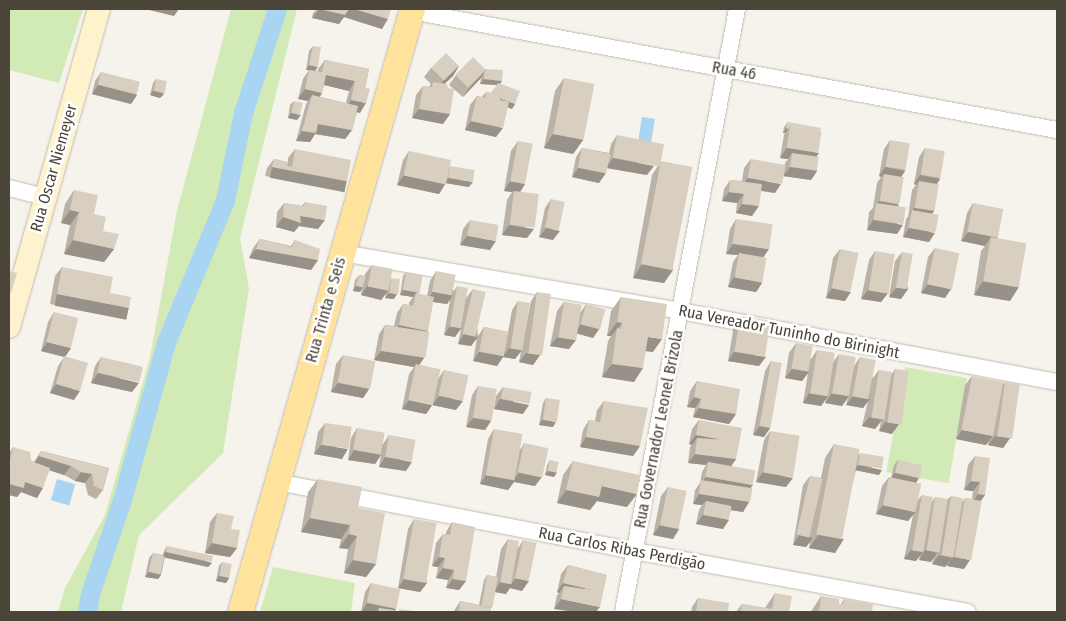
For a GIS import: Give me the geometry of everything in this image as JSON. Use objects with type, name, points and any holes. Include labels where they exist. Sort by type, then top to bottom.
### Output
[{"type":"main road","name":"Rua Trinta e Seis","points":[[240,612],[412,10]]},
{"type":"street","name":"Rua Oscar Niemeyer","points":[[9,327],[99,9]]},
{"type":"street","name":"Rua Governador Leonel Brizola","points":[[623,612],[738,9]]},
{"type":"street","name":"Rua 46","points":[[412,10],[1057,130]]},
{"type":"street","points":[[9,188],[46,197]]},
{"type":"street","name":"Rua Vereador Tuninho do Birinight","points":[[342,254],[681,311],[1057,382]]},
{"type":"street","name":"Rua Carlos Ribas Perdigão","points":[[277,482],[635,552],[968,612]]},
{"type":"green space","points":[[9,9],[83,9],[59,83],[9,70]]},
{"type":"green space","points":[[231,9],[297,9],[240,238],[249,289],[223,453],[139,535],[121,612],[58,612],[65,588],[105,515],[150,357],[177,211]]},
{"type":"green space","points":[[905,367],[967,378],[948,483],[886,472]]},
{"type":"green space","points":[[273,567],[355,583],[351,612],[260,612]]},
{"type":"water","points":[[642,117],[655,119],[651,144],[638,142]]},
{"type":"water","points":[[57,479],[75,484],[69,505],[51,500]]},
{"type":"building","points":[[319,9],[349,9],[345,15]]},
{"type":"building","points":[[354,9],[391,9],[388,19]]},
{"type":"building","points":[[313,46],[321,47],[318,67],[309,65]]},
{"type":"building","points":[[446,53],[459,66],[444,81],[431,68]]},
{"type":"building","points":[[473,57],[486,70],[468,87],[455,75]]},
{"type":"building","points":[[325,60],[369,69],[365,88],[370,89],[366,103],[351,100],[355,81],[326,75],[322,93],[305,89],[309,70],[322,72]]},
{"type":"building","points":[[485,69],[503,70],[502,81],[484,79]]},
{"type":"building","points":[[101,72],[140,82],[137,94],[98,85]]},
{"type":"building","points":[[564,78],[594,84],[584,140],[553,134]]},
{"type":"building","points":[[156,79],[167,81],[165,93],[154,91]]},
{"type":"building","points":[[433,82],[447,84],[448,88],[454,89],[450,114],[419,109],[423,86],[432,87]]},
{"type":"building","points":[[498,83],[520,91],[515,104],[501,99],[501,95],[491,93]]},
{"type":"building","points":[[486,92],[501,95],[500,100],[509,102],[503,128],[471,121],[477,96],[485,98]]},
{"type":"building","points":[[312,95],[358,106],[352,130],[318,124],[316,133],[302,131]]},
{"type":"building","points":[[294,101],[303,103],[300,115],[291,113]]},
{"type":"building","points":[[788,122],[821,128],[820,131],[790,126],[788,129],[786,128]]},
{"type":"building","points":[[790,126],[822,131],[818,153],[787,148]]},
{"type":"building","points":[[617,135],[664,144],[660,167],[613,158]]},
{"type":"building","points":[[890,140],[910,143],[906,170],[886,167]]},
{"type":"building","points":[[518,141],[533,144],[525,184],[510,181]]},
{"type":"building","points":[[582,148],[610,154],[606,174],[578,168]]},
{"type":"building","points":[[925,148],[945,151],[941,178],[921,175]]},
{"type":"building","points":[[295,149],[351,160],[347,181],[272,167],[274,159],[288,162],[287,166],[292,167]]},
{"type":"building","points":[[409,151],[451,160],[446,184],[404,175]]},
{"type":"building","points":[[792,153],[819,157],[817,171],[790,167]]},
{"type":"building","points":[[751,159],[785,165],[782,184],[748,178]]},
{"type":"building","points":[[661,161],[692,167],[672,270],[641,264]]},
{"type":"building","points":[[450,166],[475,170],[473,182],[448,178]]},
{"type":"building","points":[[884,174],[904,177],[900,204],[880,201]]},
{"type":"building","points":[[730,180],[762,184],[759,206],[742,204],[744,194],[729,192]]},
{"type":"building","points":[[919,181],[939,184],[935,211],[915,208]]},
{"type":"building","points":[[74,190],[98,195],[94,214],[106,217],[103,231],[119,234],[114,249],[73,240],[79,212],[70,210]]},
{"type":"building","points":[[514,191],[539,194],[535,228],[510,225]]},
{"type":"building","points":[[551,199],[565,202],[559,230],[545,227]]},
{"type":"building","points":[[305,202],[327,206],[325,220],[300,216],[301,223],[283,217],[284,203],[304,206]]},
{"type":"building","points":[[876,203],[906,207],[903,224],[874,220]]},
{"type":"building","points":[[973,203],[1003,209],[998,237],[967,231]]},
{"type":"building","points":[[912,210],[939,215],[935,232],[909,228]]},
{"type":"building","points":[[736,219],[773,224],[769,249],[733,244]]},
{"type":"building","points":[[470,220],[499,225],[496,241],[467,236]]},
{"type":"building","points":[[991,237],[1026,243],[1019,288],[983,281]]},
{"type":"building","points":[[260,239],[292,247],[295,240],[320,249],[318,260],[256,249]]},
{"type":"building","points":[[935,248],[959,253],[952,289],[927,284]]},
{"type":"building","points":[[840,249],[859,253],[850,292],[832,288]]},
{"type":"building","points":[[875,251],[895,254],[888,294],[869,291]]},
{"type":"building","points":[[902,252],[913,254],[907,289],[896,287]]},
{"type":"building","points":[[739,253],[767,258],[762,282],[735,278]]},
{"type":"building","points":[[372,265],[393,269],[388,291],[368,287]]},
{"type":"building","points":[[62,267],[113,277],[110,293],[131,297],[129,308],[57,294]]},
{"type":"building","points":[[9,271],[17,273],[11,293],[9,292]]},
{"type":"building","points":[[436,271],[456,275],[452,295],[432,292]]},
{"type":"building","points":[[406,272],[423,275],[420,293],[403,290]]},
{"type":"building","points":[[359,275],[366,277],[363,288],[356,286]]},
{"type":"building","points":[[391,278],[400,279],[398,294],[389,293]]},
{"type":"building","points":[[457,286],[468,288],[461,328],[450,326]]},
{"type":"building","points":[[473,289],[486,292],[475,337],[463,334]]},
{"type":"building","points":[[537,292],[551,294],[542,355],[528,353]]},
{"type":"building","points":[[416,293],[434,297],[428,331],[399,325],[403,304],[413,306]]},
{"type":"building","points":[[621,297],[667,304],[662,339],[648,337],[643,368],[612,364],[617,328],[621,329],[622,323],[617,322]]},
{"type":"building","points":[[518,301],[530,303],[522,350],[510,348]]},
{"type":"building","points":[[564,302],[582,305],[576,340],[558,338]]},
{"type":"building","points":[[586,304],[605,309],[600,329],[581,324]]},
{"type":"building","points":[[54,312],[78,318],[71,348],[47,342]]},
{"type":"building","points":[[740,316],[771,321],[765,356],[734,352]]},
{"type":"building","points":[[385,325],[429,332],[425,358],[381,351]]},
{"type":"building","points":[[484,327],[509,332],[504,356],[479,352]]},
{"type":"building","points":[[796,343],[813,346],[808,372],[791,369]]},
{"type":"building","points":[[817,350],[835,353],[828,396],[810,393]]},
{"type":"building","points":[[839,354],[856,357],[849,396],[832,393]]},
{"type":"building","points":[[343,355],[375,361],[370,389],[338,382]]},
{"type":"building","points":[[64,356],[88,363],[80,391],[56,384]]},
{"type":"building","points":[[101,357],[143,367],[139,382],[97,373]]},
{"type":"building","points":[[860,357],[876,360],[868,399],[852,396]]},
{"type":"building","points":[[771,361],[782,363],[770,428],[760,426]]},
{"type":"building","points":[[416,364],[440,369],[433,405],[408,400]]},
{"type":"building","points":[[895,369],[909,371],[901,424],[887,422]]},
{"type":"building","points":[[444,370],[468,375],[463,401],[439,395]]},
{"type":"building","points":[[879,370],[892,372],[884,419],[871,417]]},
{"type":"building","points":[[972,376],[1003,382],[993,436],[962,430]]},
{"type":"building","points":[[697,381],[740,389],[736,414],[699,408],[701,399],[694,397]]},
{"type":"building","points":[[1005,382],[1020,384],[1012,439],[997,436]]},
{"type":"building","points":[[478,386],[497,389],[492,421],[473,418]]},
{"type":"building","points":[[503,387],[532,392],[529,404],[501,399]]},
{"type":"building","points":[[546,398],[560,400],[557,422],[543,420]]},
{"type":"building","points":[[604,401],[648,408],[640,446],[586,437],[589,420],[600,422]]},
{"type":"building","points":[[699,420],[742,428],[736,459],[695,454],[697,438],[724,440],[696,435]]},
{"type":"building","points":[[325,423],[352,427],[349,449],[322,445]]},
{"type":"building","points":[[357,428],[385,433],[381,455],[353,450]]},
{"type":"building","points":[[494,429],[523,434],[514,480],[486,475]]},
{"type":"building","points":[[770,431],[800,436],[793,477],[763,472]]},
{"type":"building","points":[[389,435],[416,440],[412,461],[385,457]]},
{"type":"building","points":[[524,443],[548,448],[542,478],[518,472]]},
{"type":"building","points":[[834,444],[860,449],[842,539],[816,534]]},
{"type":"building","points":[[13,447],[30,452],[31,461],[50,468],[43,488],[25,482],[24,488],[9,484],[9,465]]},
{"type":"building","points":[[41,451],[109,468],[103,490],[94,486],[92,474],[81,472],[71,466],[39,456]]},
{"type":"building","points":[[860,453],[884,457],[882,469],[858,465]]},
{"type":"building","points":[[975,456],[990,458],[985,495],[978,494],[980,482],[971,481]]},
{"type":"building","points":[[550,460],[559,462],[556,473],[548,471]]},
{"type":"building","points":[[898,460],[922,465],[920,478],[895,473]]},
{"type":"building","points":[[573,461],[640,475],[637,494],[602,486],[599,497],[566,490]]},
{"type":"building","points":[[708,462],[755,470],[753,485],[705,477]]},
{"type":"building","points":[[810,476],[823,479],[809,537],[797,534]]},
{"type":"building","points":[[889,477],[921,484],[915,512],[883,505]]},
{"type":"building","points":[[318,479],[362,487],[358,508],[385,513],[376,564],[353,560],[357,536],[349,534],[350,525],[310,518]]},
{"type":"building","points":[[701,480],[752,488],[750,502],[699,494]]},
{"type":"building","points":[[668,487],[687,491],[678,529],[660,525]]},
{"type":"building","points":[[922,495],[933,497],[923,552],[912,550]]},
{"type":"building","points":[[951,496],[963,498],[953,557],[942,555]]},
{"type":"building","points":[[935,497],[948,499],[939,552],[927,550]]},
{"type":"building","points":[[965,498],[982,501],[971,560],[955,557]]},
{"type":"building","points":[[706,501],[732,506],[729,520],[703,515]]},
{"type":"building","points":[[217,513],[234,516],[231,529],[240,530],[237,548],[212,543]]},
{"type":"building","points":[[414,519],[437,523],[426,583],[403,579]]},
{"type":"building","points":[[452,522],[475,527],[466,581],[453,579],[454,570],[443,568],[445,558],[439,557],[443,534],[450,535]]},
{"type":"building","points":[[508,539],[519,541],[511,584],[500,582]]},
{"type":"building","points":[[523,540],[537,543],[529,581],[515,578]]},
{"type":"building","points":[[167,546],[213,556],[212,562],[166,552]]},
{"type":"building","points":[[153,553],[165,556],[160,574],[148,571]]},
{"type":"building","points":[[222,562],[232,564],[229,578],[219,576]]},
{"type":"building","points":[[568,565],[607,575],[600,607],[561,599],[564,586],[597,591],[563,583]]},
{"type":"building","points":[[487,575],[498,577],[492,607],[482,606]]},
{"type":"building","points":[[371,583],[400,589],[396,609],[367,603]]},
{"type":"building","points":[[775,593],[792,596],[789,612],[740,612],[742,604],[772,609]]},
{"type":"building","points":[[821,596],[839,599],[839,604],[843,604],[844,599],[873,604],[872,612],[819,612]]},
{"type":"building","points":[[698,598],[729,603],[728,612],[696,612]]},
{"type":"building","points":[[460,601],[491,608],[490,612],[459,612]]},
{"type":"building","points":[[379,608],[394,610],[394,612],[379,612]]},
{"type":"building","points":[[399,609],[421,612],[399,612]]},
{"type":"waterway","points":[[87,612],[90,594],[122,500],[166,342],[225,200],[243,113],[277,9]]}]
